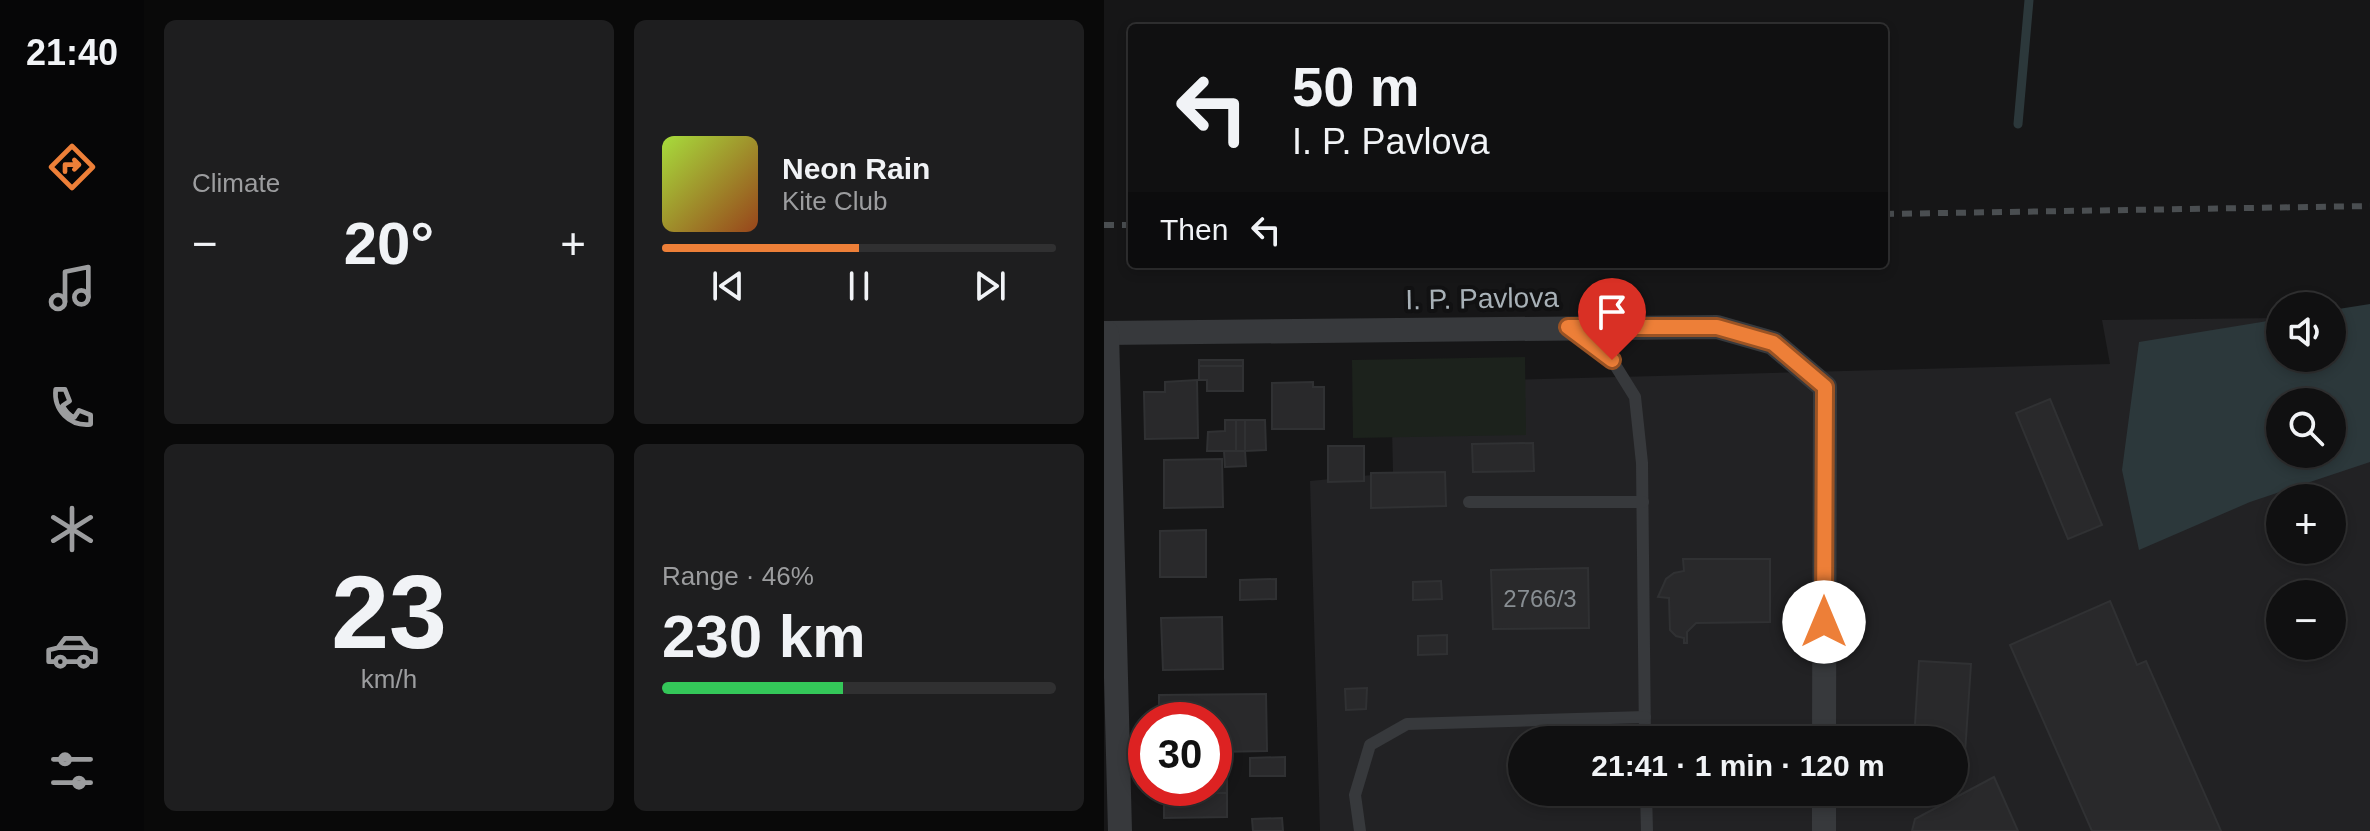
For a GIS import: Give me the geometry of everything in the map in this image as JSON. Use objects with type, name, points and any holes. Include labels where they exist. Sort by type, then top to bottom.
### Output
[{"type":"street","name":"I. P. Pavlova","points":[[1106,333],[1717,327],[1773,343],[1825,387],[1824,726]]},
{"type":"street","points":[[1106,333],[1120,831]]},
{"type":"street","points":[[1824,806],[1824,831]]},
{"type":"lane","points":[[1568,327],[1612,360],[1635,397],[1642,463],[1645,726]]},
{"type":"lane","points":[[1469,502],[1643,502]]},
{"type":"lane","points":[[1360,831],[1355,795],[1370,745],[1407,724],[1645,717]]},
{"type":"lane","points":[[1646,806],[1647,831]]},
{"type":"shaded area","points":[[2370,304],[2370,462],[2304,484],[2266,484],[2266,497],[2139,550],[2122,470],[2139,342],[2266,321],[2266,372],[2346,372],[2346,308]]},
{"type":"shaded area","points":[[2370,316],[2370,831],[1320,831],[1310,481],[1393,473],[1391,383],[2110,364],[2102,320],[2266,318],[2266,372],[2346,372],[2346,343]]},
{"type":"shaded area","points":[[1525,357],[1526,435],[1353,438],[1352,360]]},
{"type":"building","points":[[1199,360],[1243,360],[1243,366],[1199,366]]},
{"type":"building","points":[[1199,366],[1243,366],[1243,391],[1207,391],[1207,380],[1199,380]]},
{"type":"building","points":[[1197,380],[1198,438],[1145,439],[1144,392],[1165,392],[1165,382]]},
{"type":"building","points":[[1313,382],[1313,387],[1324,387],[1324,429],[1272,429],[1272,383]]},
{"type":"building","points":[[2050,399],[2102,525],[2068,539],[2016,413]]},
{"type":"building","points":[[1225,420],[1236,420],[1236,451],[1207,451],[1208,432],[1225,431]]},
{"type":"building","points":[[1236,420],[1245,420],[1245,451],[1236,451]]},
{"type":"building","points":[[1245,420],[1265,420],[1266,450],[1245,451]]},
{"type":"building","points":[[1533,443],[1534,471],[1473,472],[1472,444]]},
{"type":"building","points":[[1328,446],[1364,446],[1364,481],[1328,482]]},
{"type":"building","points":[[1224,451],[1245,451],[1246,466],[1225,467]]},
{"type":"building","points":[[1222,459],[1223,507],[1164,508],[1164,460]]},
{"type":"building","points":[[1445,472],[1446,506],[1371,508],[1371,473]]},
{"type":"building","points":[[1206,530],[1206,577],[1160,577],[1160,531]]},
{"type":"building","points":[[1683,559],[1770,559],[1770,622],[1696,623],[1687,632],[1687,643],[1684,643],[1684,638],[1670,630],[1669,598],[1658,597],[1666,579],[1684,571]]},
{"type":"building","points":[[1588,568],[1589,628],[1493,629],[1491,570]]},
{"type":"building","points":[[1276,579],[1276,599],[1240,600],[1240,580]]},
{"type":"building","points":[[1441,581],[1442,599],[1413,600],[1413,582]]},
{"type":"building","points":[[2110,601],[2137,665],[2146,661],[2221,831],[2092,831],[2010,645]]},
{"type":"building","points":[[1222,617],[1223,669],[1163,670],[1161,618]]},
{"type":"building","points":[[1447,635],[1447,654],[1418,655],[1418,636]]},
{"type":"building","points":[[1919,661],[1971,664],[1967,726],[1915,726]]},
{"type":"building","points":[[1367,688],[1366,709],[1346,710],[1345,689]]},
{"type":"building","points":[[1266,694],[1267,751],[1232,752],[1232,702],[1159,702],[1159,695]]},
{"type":"building","points":[[1285,757],[1285,776],[1250,776],[1250,758]]},
{"type":"building","points":[[1994,777],[2018,831],[1912,831],[1915,819],[1939,806],[1968,806],[1968,791]]},
{"type":"building","points":[[1164,806],[1227,806],[1227,817],[1164,818]]},
{"type":"building","points":[[1282,818],[1283,831],[1253,831],[1252,819]]},
{"type":"waterway","points":[[2018,124],[2029,0]]},
{"type":"railway","points":[[1888,214],[2370,206]]},
{"type":"railway","points":[[1104,225],[1128,225]]},
{"type":"route","points":[[1612,360],[1568,327],[1717,327],[1773,343],[1825,387],[1824,622]]}]
